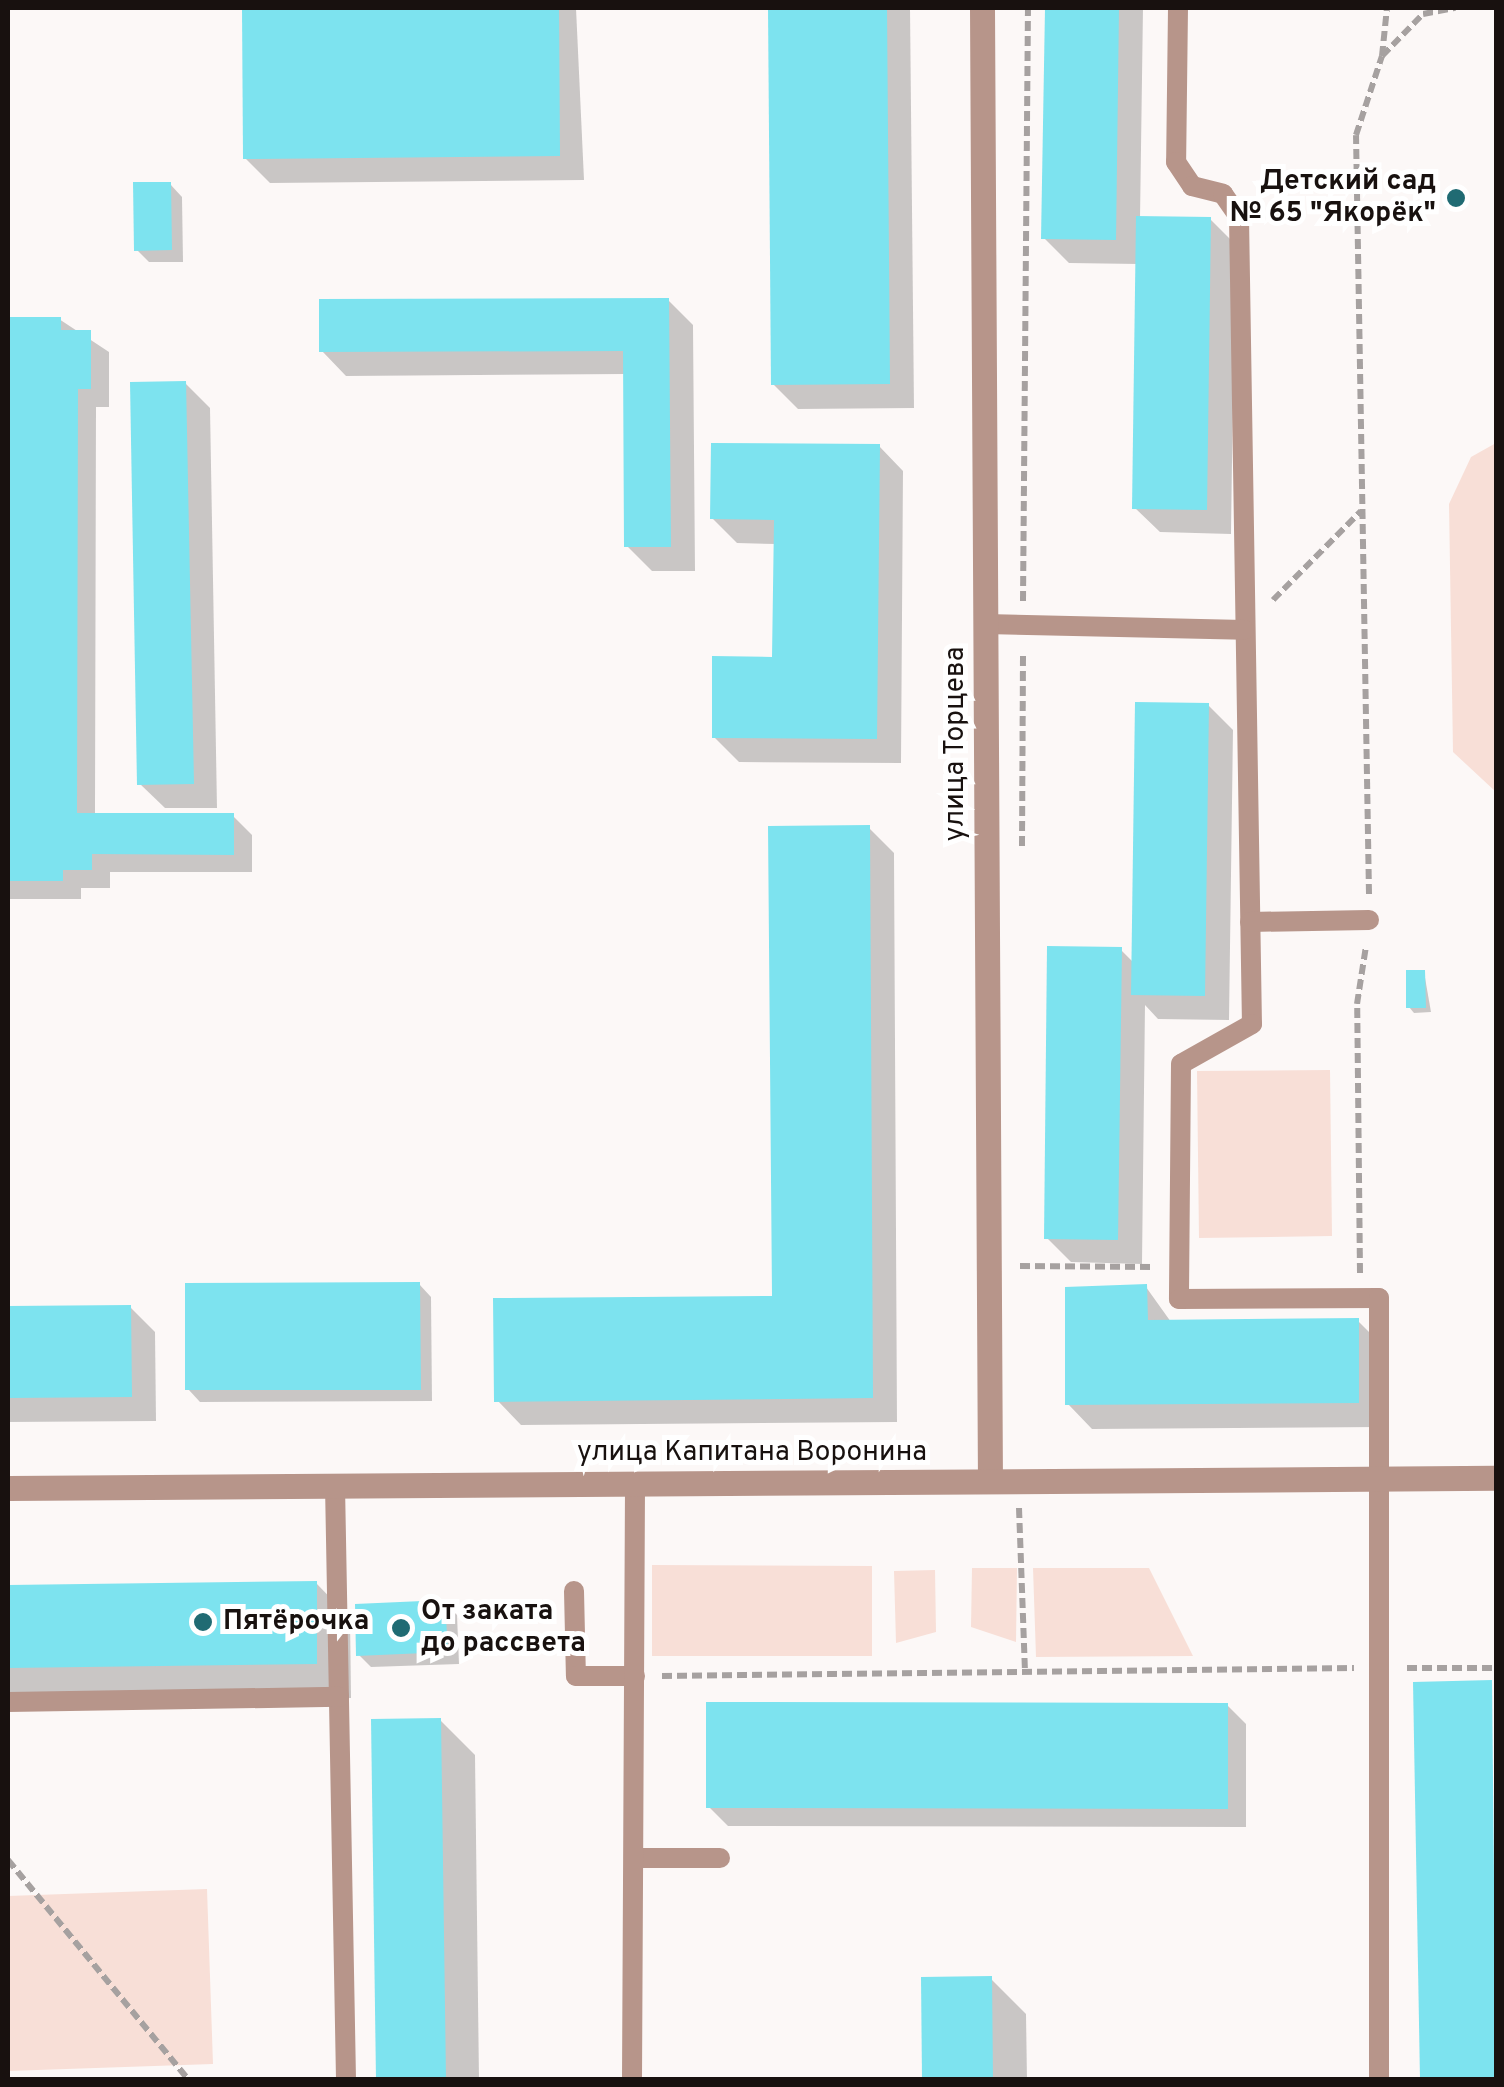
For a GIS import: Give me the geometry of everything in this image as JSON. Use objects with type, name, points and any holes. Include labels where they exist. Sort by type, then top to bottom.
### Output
[{"type":"street","name":"улица Торцева","points":[[982,8],[990,1481]]},
{"type":"street","name":"улица Капитана Воронина","points":[[8,1488],[1496,1478]]},
{"type":"lane","points":[[1178,8],[1176,162],[1192,186],[1222,194],[1239,218],[1252,1024],[1181,1064],[1179,1299],[1379,1298],[1379,2080]]},
{"type":"lane","points":[[985,624],[1244,630]]},
{"type":"lane","points":[[1250,922],[1369,920]]},
{"type":"lane","points":[[632,2080],[635,1484]]},
{"type":"lane","points":[[334,1485],[346,2080]]},
{"type":"lane","points":[[574,1591],[576,1676],[635,1676]]},
{"type":"lane","points":[[8,1702],[339,1698]]},
{"type":"lane","points":[[634,1858],[720,1858]]},
{"type":"path","points":[[1022,858],[1028,8]]},
{"type":"path","points":[[1360,1298],[1357,1004],[1369,920],[1356,135],[1382,56],[1387,8]]},
{"type":"path","points":[[1382,56],[1423,14],[1455,8]]},
{"type":"path","points":[[1244,630],[1361,511]]},
{"type":"path","points":[[1018,1246],[1018,1286]]},
{"type":"path","points":[[1018,1266],[1179,1268]]},
{"type":"path","points":[[1019,1481],[1025,1672]]},
{"type":"path","points":[[635,1676],[1496,1668]]},
{"type":"path","points":[[8,1860],[189,2080]]},
{"type":"shaded area","points":[[1496,443],[1496,792],[1453,752],[1449,504],[1471,457]]},
{"type":"shaded area","points":[[1330,1070],[1332,1236],[1199,1238],[1197,1071]]},
{"type":"shaded area","points":[[652,1565],[872,1566],[872,1656],[652,1656]]},
{"type":"shaded area","points":[[972,1568],[1017,1568],[1016,1642],[971,1627]]},
{"type":"shaded area","points":[[1033,1568],[1149,1568],[1193,1656],[1036,1657]]},
{"type":"shaded area","points":[[935,1570],[936,1632],[896,1643],[894,1571]]},
{"type":"shaded area","points":[[207,1889],[213,2064],[8,2071],[8,1896]]},
{"type":"building","points":[[242,8],[559,8],[560,156],[243,159]]},
{"type":"building","points":[[768,8],[887,8],[890,384],[771,385]]},
{"type":"building","points":[[1045,8],[1119,8],[1116,240],[1041,239]]},
{"type":"building","points":[[133,182],[171,182],[172,250],[134,251]]},
{"type":"building","points":[[1136,216],[1211,217],[1207,510],[1132,509]]},
{"type":"building","points":[[669,298],[671,547],[624,547],[623,351],[319,352],[319,299]]},
{"type":"building","points":[[8,317],[61,317],[61,330],[91,330],[91,389],[78,389],[77,813],[234,813],[234,855],[92,854],[92,870],[63,870],[63,881],[8,881]]},
{"type":"building","points":[[186,381],[194,784],[137,785],[130,382]]},
{"type":"building","points":[[711,443],[880,444],[877,739],[712,738],[712,656],[772,657],[774,520],[710,519]]},
{"type":"building","points":[[1135,702],[1209,703],[1205,996],[1131,995]]},
{"type":"building","points":[[870,825],[873,1398],[494,1402],[493,1298],[772,1296],[768,826]]},
{"type":"building","points":[[1047,946],[1122,947],[1118,1240],[1044,1239]]},
{"type":"building","points":[[1406,970],[1425,970],[1426,1008],[1406,1008]]},
{"type":"building","points":[[420,1282],[421,1390],[185,1390],[185,1283]]},
{"type":"building","points":[[1147,1284],[1148,1320],[1359,1318],[1359,1403],[1065,1405],[1065,1287]]},
{"type":"building","points":[[131,1305],[132,1397],[8,1398],[8,1306]]},
{"type":"building","points":[[317,1581],[317,1664],[8,1668],[8,1585]]},
{"type":"building","name":"От заката до рассвета","points":[[445,1600],[448,1652],[356,1656],[355,1604]]},
{"type":"building","points":[[1492,1680],[1496,2080],[1420,2080],[1413,1682]]},
{"type":"building","points":[[706,1702],[1228,1703],[1228,1809],[706,1808]]},
{"type":"building","points":[[441,1718],[446,2080],[376,2080],[371,1719]]},
{"type":"building","points":[[992,1976],[993,2080],[922,2080],[921,1977]]},
{"type":"place","name":"Детский сад № 65 \"Якорёк\"","points":[[1456,198]]},
{"type":"place","name":"Пятёрочка","points":[[203,1622]]},
{"type":"place","name":"От заката до рассвета","points":[[401,1628]]}]
